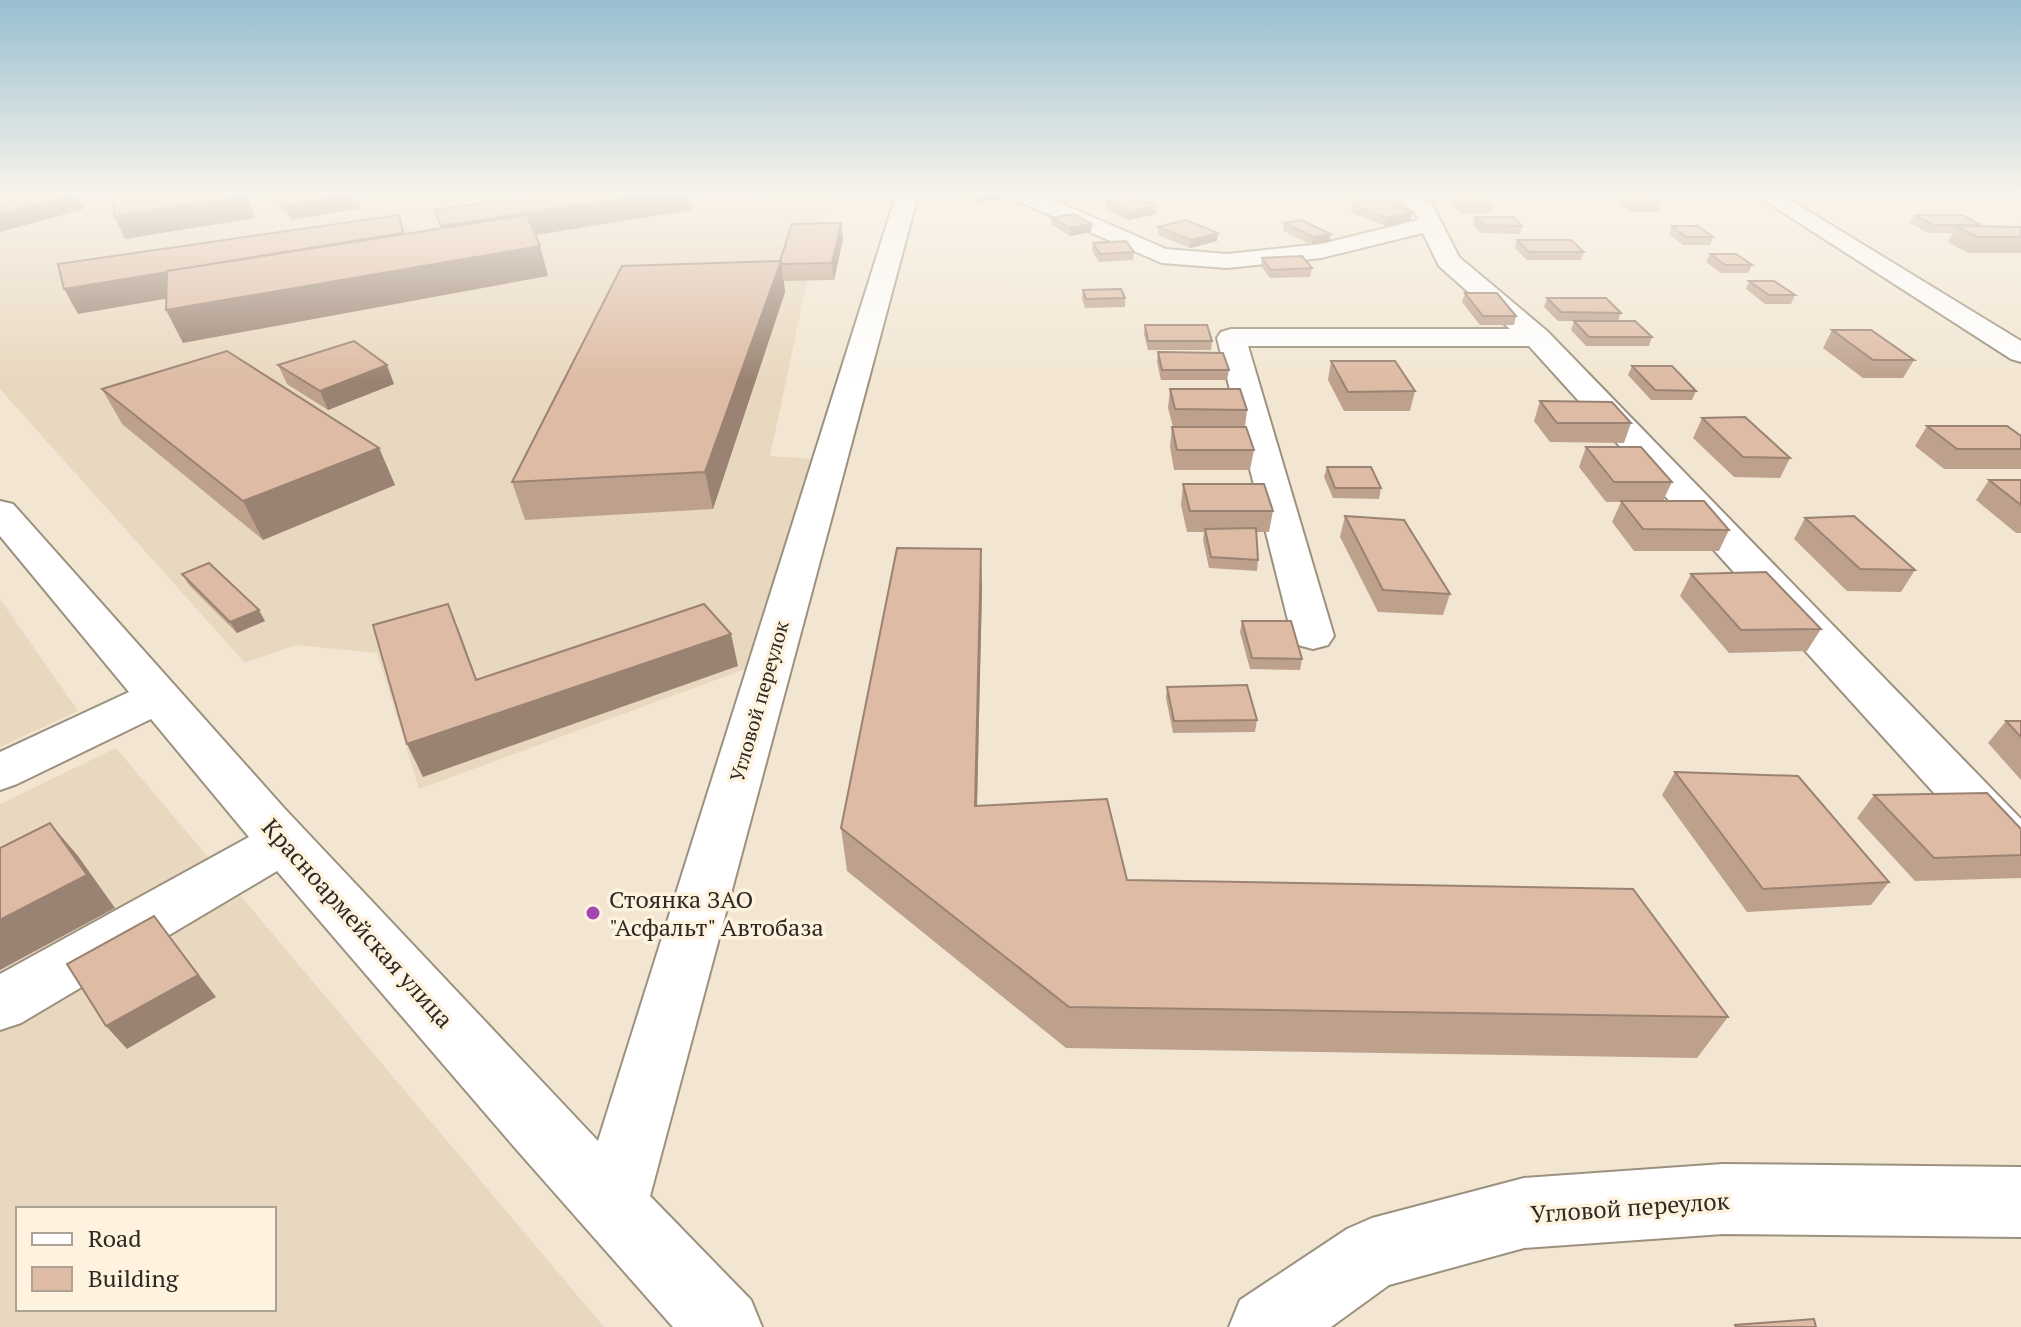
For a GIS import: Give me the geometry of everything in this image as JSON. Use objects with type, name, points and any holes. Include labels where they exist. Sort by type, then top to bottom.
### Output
[{"type":"street","name":"Угловой переулок","points":[[612,1207],[889,257]]},
{"type":"street","points":[[1174,257],[1227,261],[1265,257]]},
{"type":"street","points":[[1446,257],[1537,337],[2021,853]]},
{"type":"street","points":[[1867,257],[2021,353]]},
{"type":"street","points":[[1313,636],[1231,338],[1537,337]]},
{"type":"street","name":"Красноармейская улица","points":[[0,512],[156,698],[612,1207],[724,1327]]},
{"type":"street","points":[[0,772],[156,698]]},
{"type":"street","points":[[0,1004],[285,841]]},
{"type":"street","name":"Угловой переулок","points":[[1267,1327],[1372,1254],[1524,1213],[1723,1199],[2021,1202]]},
{"type":"shaded area","points":[[0,257],[822,257],[820,274],[808,277],[770,456],[815,459],[762,663],[419,789],[377,653],[296,645],[245,663],[0,389]]},
{"type":"shaded area","points":[[0,599],[78,711],[0,747]]},
{"type":"shaded area","points":[[116,748],[604,1327],[0,1327],[0,804]]},
{"type":"building","points":[[107,257],[254,257],[64,289],[58,264]]},
{"type":"building","points":[[257,257],[476,257],[166,310],[167,271]]},
{"type":"building","points":[[781,257],[833,257],[832,263],[782,264]]},
{"type":"building","points":[[1303,257],[1312,268],[1271,270],[1262,258]]},
{"type":"building","points":[[1714,257],[1740,257],[1752,265],[1725,265]]},
{"type":"building","points":[[781,261],[705,472],[512,482],[622,266]]},
{"type":"building","points":[[1749,281],[1774,281],[1795,295],[1769,295]]},
{"type":"building","points":[[1121,289],[1125,298],[1086,299],[1083,290]]},
{"type":"building","points":[[1465,293],[1497,293],[1516,316],[1483,316]]},
{"type":"building","points":[[1547,298],[1606,298],[1621,313],[1561,312]]},
{"type":"building","points":[[1574,321],[1635,321],[1652,337],[1589,337]]},
{"type":"building","points":[[1145,325],[1207,325],[1212,341],[1148,341]]},
{"type":"building","points":[[1832,330],[1871,330],[1914,360],[1873,360]]},
{"type":"building","points":[[354,341],[387,365],[320,391],[278,365]]},
{"type":"building","points":[[227,351],[379,448],[243,501],[102,389]]},
{"type":"building","points":[[1158,352],[1223,353],[1229,370],[1162,370]]},
{"type":"building","points":[[1331,361],[1395,361],[1415,391],[1348,392]]},
{"type":"building","points":[[1632,366],[1672,366],[1696,391],[1655,390]]},
{"type":"building","points":[[1170,389],[1240,389],[1247,410],[1175,409]]},
{"type":"building","points":[[1540,401],[1612,402],[1631,423],[1557,423]]},
{"type":"building","points":[[1745,417],[1790,458],[1743,457],[1702,418]]},
{"type":"building","points":[[1927,426],[2007,426],[2021,436],[2021,449],[1957,449]]},
{"type":"building","points":[[1172,427],[1246,427],[1254,450],[1177,450]]},
{"type":"building","points":[[1586,447],[1641,447],[1672,482],[1614,482]]},
{"type":"building","points":[[1327,467],[1371,467],[1381,488],[1335,488]]},
{"type":"building","points":[[1989,480],[2021,480],[2021,505]]},
{"type":"building","points":[[1183,484],[1264,484],[1273,511],[1190,511]]},
{"type":"building","points":[[1621,501],[1704,501],[1729,530],[1643,529]]},
{"type":"building","points":[[1345,516],[1404,520],[1450,594],[1383,590]]},
{"type":"building","points":[[1854,516],[1915,570],[1860,569],[1805,518]]},
{"type":"building","points":[[1256,528],[1258,560],[1211,557],[1205,529]]},
{"type":"building","points":[[897,548],[981,549],[975,806],[1107,799],[1127,880],[1633,889],[1728,1017],[1069,1007],[841,828]]},
{"type":"building","points":[[209,563],[259,610],[230,622],[182,574]]},
{"type":"building","points":[[1766,572],[1821,629],[1741,630],[1691,574]]},
{"type":"building","points":[[448,604],[476,680],[704,604],[731,634],[407,744],[373,625]]},
{"type":"building","points":[[1242,621],[1291,621],[1302,659],[1252,658]]},
{"type":"building","points":[[1247,685],[1257,720],[1174,721],[1167,687]]},
{"type":"building","points":[[2006,721],[2021,721],[2021,737]]},
{"type":"building","points":[[1675,772],[1798,776],[1889,882],[1763,889]]},
{"type":"building","points":[[1987,793],[2021,829],[2021,855],[1934,858],[1874,795]]},
{"type":"building","points":[[50,823],[87,875],[0,920],[0,848]]},
{"type":"building","points":[[154,916],[198,975],[106,1026],[67,964]]},
{"type":"building","points":[[1814,1319],[1816,1327],[1735,1325]]},
{"type":"place","name":"Стоянка ЗАО \"Асфальт\" Автобаза","points":[[593,913]]}]
